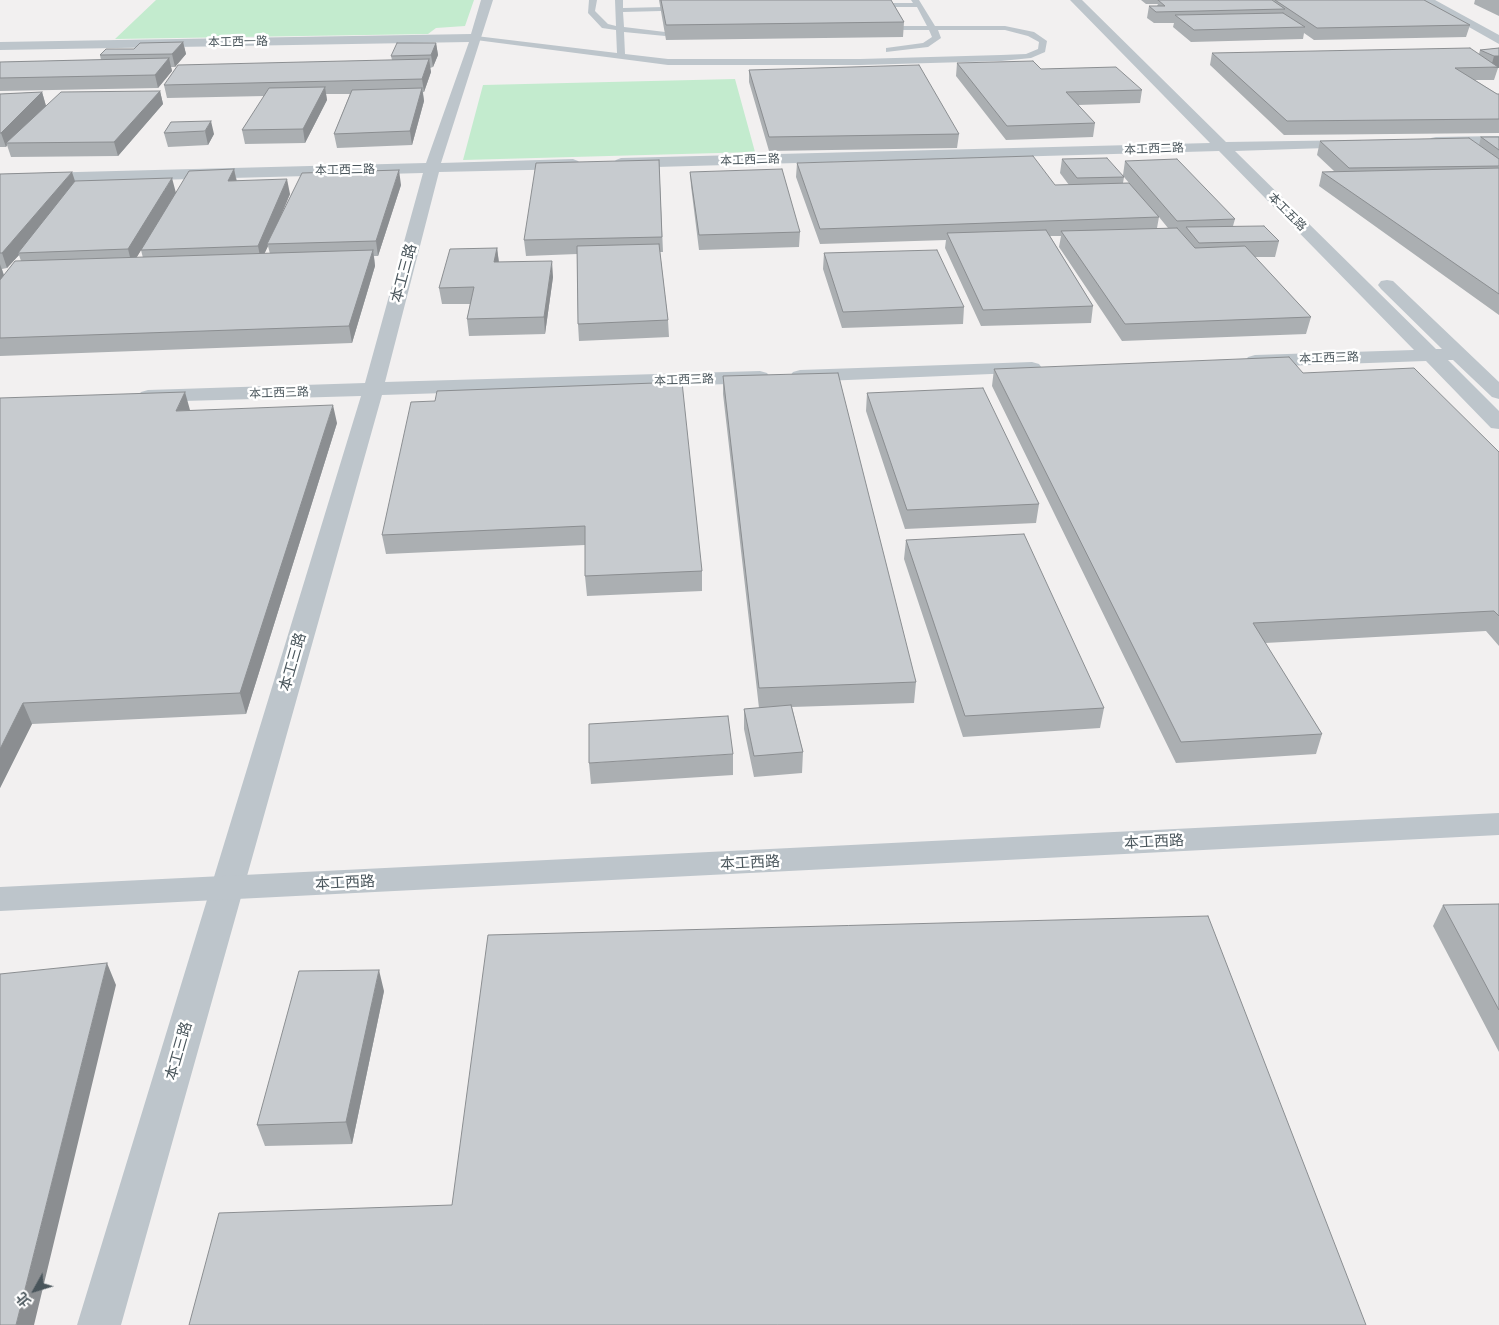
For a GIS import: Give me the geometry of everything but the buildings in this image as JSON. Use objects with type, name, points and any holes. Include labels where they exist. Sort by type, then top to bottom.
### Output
[{"type":"street","name":"本工三路","points":[[99,1325],[373,390],[432,168],[487,0]]},
{"type":"street","name":"本工五路","points":[[1076,0],[1499,423]]},
{"type":"street","points":[[1092,0],[1258,160]]},
{"type":"street","points":[[1427,0],[1499,40]]},
{"type":"street","points":[[1443,0],[1499,31]]},
{"type":"street","name":"本工西一路","points":[[0,46],[476,38]]},
{"type":"street","points":[[1421,142],[1499,140]]},
{"type":"street","name":"本工西二路","points":[[610,163],[1372,143]]},
{"type":"street","name":"本工西二路","points":[[0,179],[590,164]]},
{"type":"street","points":[[1372,271],[1499,393]]},
{"type":"street","name":"本工西三路","points":[[1231,362],[1458,354]]},
{"type":"street","name":"本工西三路","points":[[128,397],[1051,368]]},
{"type":"street","name":"本工西路","points":[[0,900],[1499,824]]},
{"type":"lane","points":[[593,0],[591,11],[605,26],[638,32],[665,34]]},
{"type":"lane","points":[[619,0],[621,57]]},
{"type":"lane","points":[[883,50],[926,46],[936,38],[927,16],[917,2],[884,5]]},
{"type":"lane","points":[[620,10],[661,9]]},
{"type":"lane","points":[[476,38],[668,62],[860,62],[1028,56],[1042,50],[1043,40],[1031,34],[1005,28],[898,28]]},
{"type":"lane","points":[[621,57],[785,52]]},
{"type":"green space","points":[[156,0],[474,0],[465,26],[436,28],[428,34],[115,39]]},
{"type":"green space","points":[[735,79],[755,152],[463,160],[483,85]]}]
